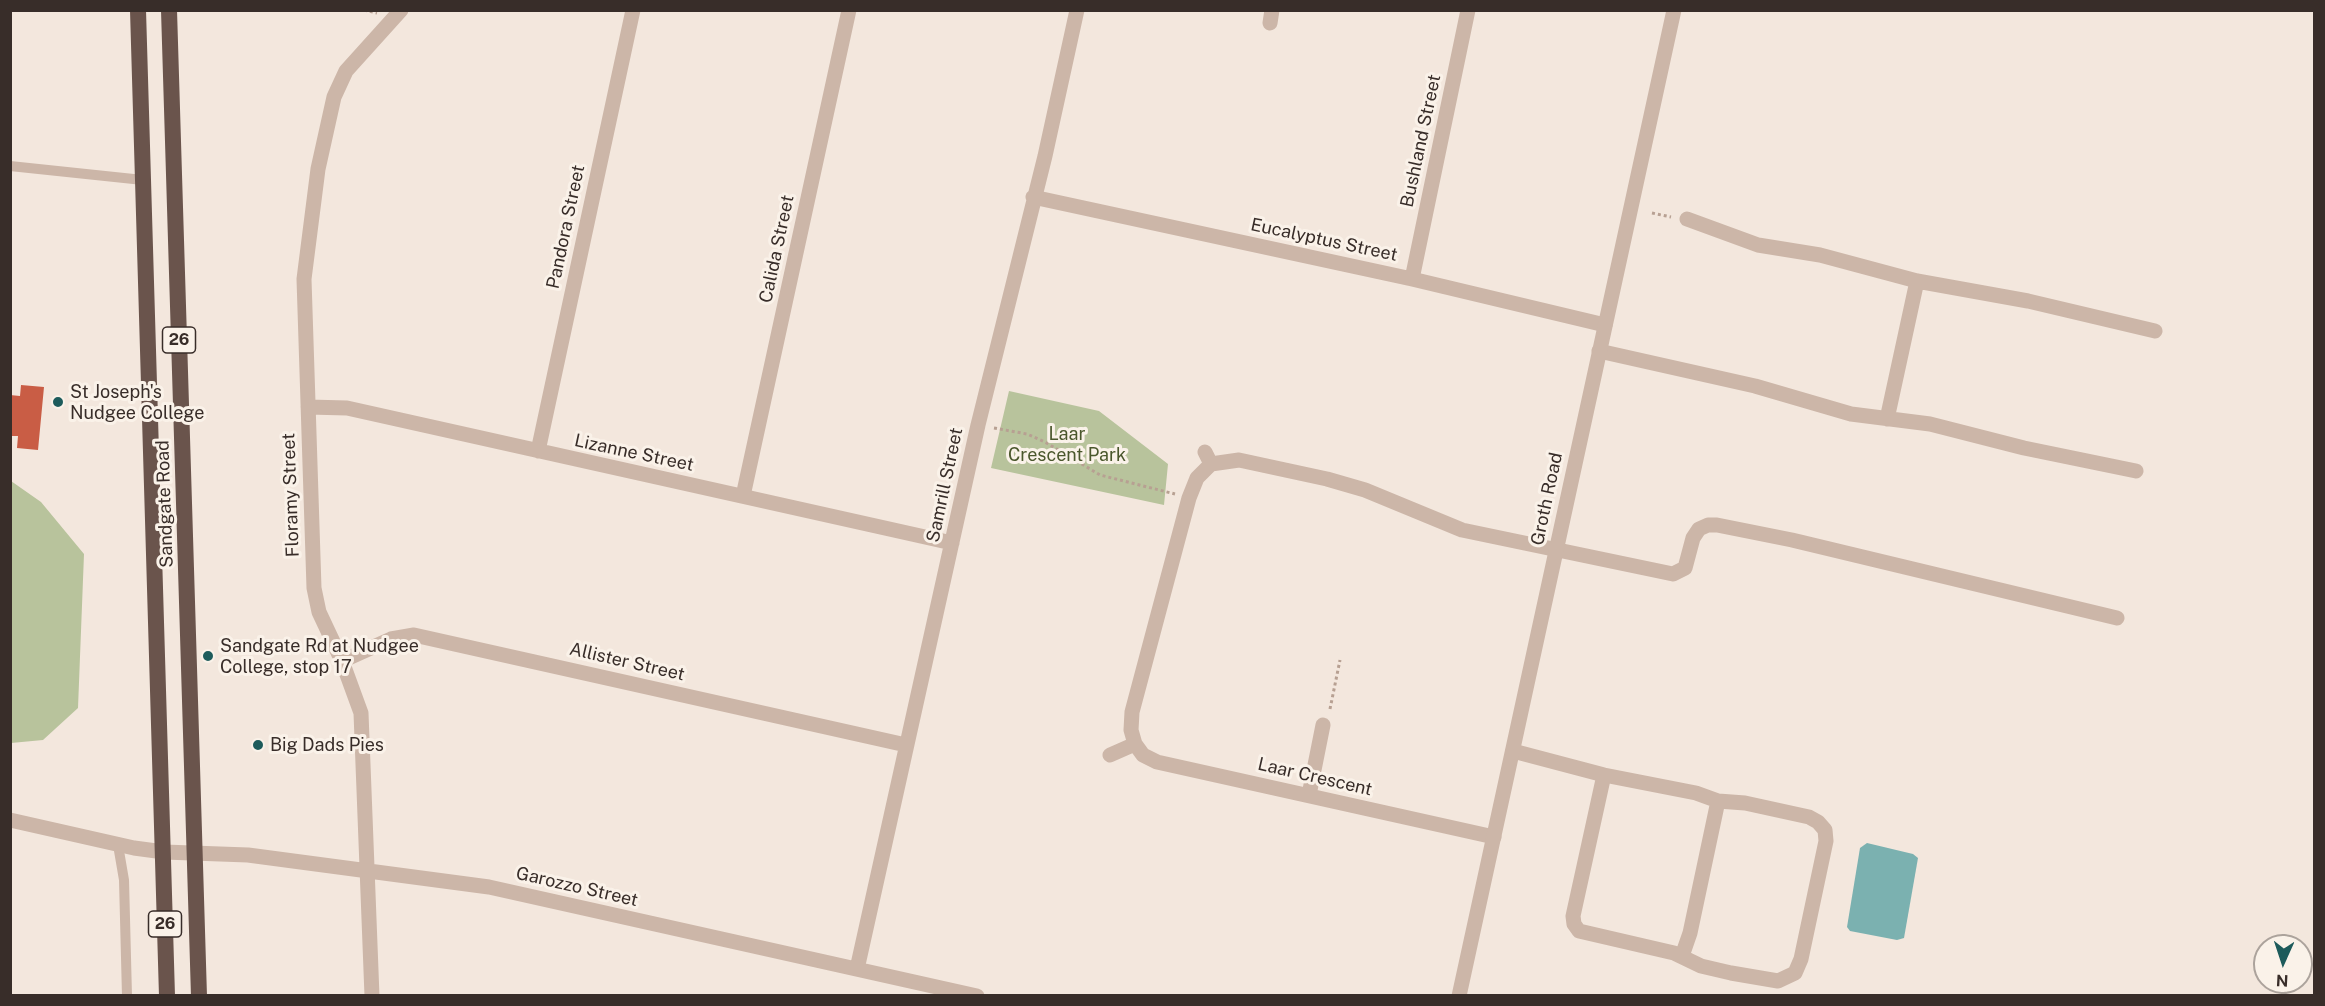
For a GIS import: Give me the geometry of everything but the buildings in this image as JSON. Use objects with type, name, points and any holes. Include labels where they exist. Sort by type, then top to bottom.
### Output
[{"type":"highway","name":"Sandgate Road","points":[[138,10],[167,996]]},
{"type":"highway","name":"Sandgate Road","points":[[169,10],[199,996]]},
{"type":"street","name":"Floramy Street","points":[[372,996],[361,713],[342,661],[315,599],[304,279],[318,169],[326,124],[334,97],[346,72],[401,10]]},
{"type":"street","name":"Pandora Street","points":[[537,451],[633,10]]},
{"type":"street","name":"Calida Street","points":[[743,496],[849,10]]},
{"type":"street","name":"Samrill Street","points":[[857,969],[978,425],[1077,10]]},
{"type":"street","name":"Bushland Street","points":[[1412,279],[1468,10]]},
{"type":"street","name":"Groth Road","points":[[1459,996],[1674,10]]},
{"type":"street","name":"Eucalyptus Street","points":[[1033,197],[1412,279],[1605,325]]},
{"type":"street","points":[[1687,219],[1758,245],[1820,255],[1917,281],[2028,301],[2156,332]]},
{"type":"street","points":[[1887,419],[1917,281]]},
{"type":"street","points":[[1599,351],[1755,386],[1851,414],[1930,424],[2024,448],[2136,471]]},
{"type":"street","name":"Lizanne Street","points":[[308,407],[347,408],[952,543]]},
{"type":"street","points":[[1110,755],[1134,744],[1131,730],[1132,712],[1189,498],[1208,458],[1239,460],[1327,479],[1365,490],[1462,530],[1678,573],[1685,568],[1693,538],[1699,529],[1708,525],[1717,525],[1792,540],[2117,618]]},
{"type":"street","name":"Allister Street","points":[[342,661],[392,639],[414,635],[906,745]]},
{"type":"street","points":[[1309,795],[1323,725]]},
{"type":"street","name":"Laar Crescent","points":[[1134,744],[1143,755],[1157,762],[1494,837]]},
{"type":"street","points":[[1513,751],[1604,775],[1675,788],[1718,801],[1745,803],[1809,817],[1818,822],[1825,830],[1826,841],[1801,959],[1791,977],[1772,981],[1701,966],[1682,956],[1583,933],[1574,924],[1573,916],[1604,775]]},
{"type":"street","points":[[1682,956],[1690,933],[1718,801]]},
{"type":"street","name":"Garozzo Street","points":[[10,820],[118,845],[164,852],[248,855],[489,887],[977,996]]},
{"type":"lane","points":[[10,166],[143,180]]},
{"type":"lane","points":[[118,845],[124,880],[127,996]]},
{"type":"path","points":[[978,425],[1027,434],[1100,475],[1189,498]]},
{"type":"path","points":[[1323,725],[1332,705],[1340,660]]},
{"type":"green space","name":"Laar Crescent Park","points":[[1009,391],[1099,411],[1168,464],[1164,505],[991,468]]},
{"type":"green space","points":[[11,481],[41,502],[84,554],[78,708],[43,740],[11,743]]},
{"type":"water","points":[[1867,843],[1913,854],[1918,858],[1904,938],[1897,940],[1850,931],[1847,927],[1860,848]]},
{"type":"place","name":"St Joseph's Nudgee College","points":[[58,402]]},
{"type":"place","name":"Sandgate Rd at Nudgee College, stop 17","points":[[208,656]]},
{"type":"place","name":"Big Dads Pies","points":[[258,745]]}]
